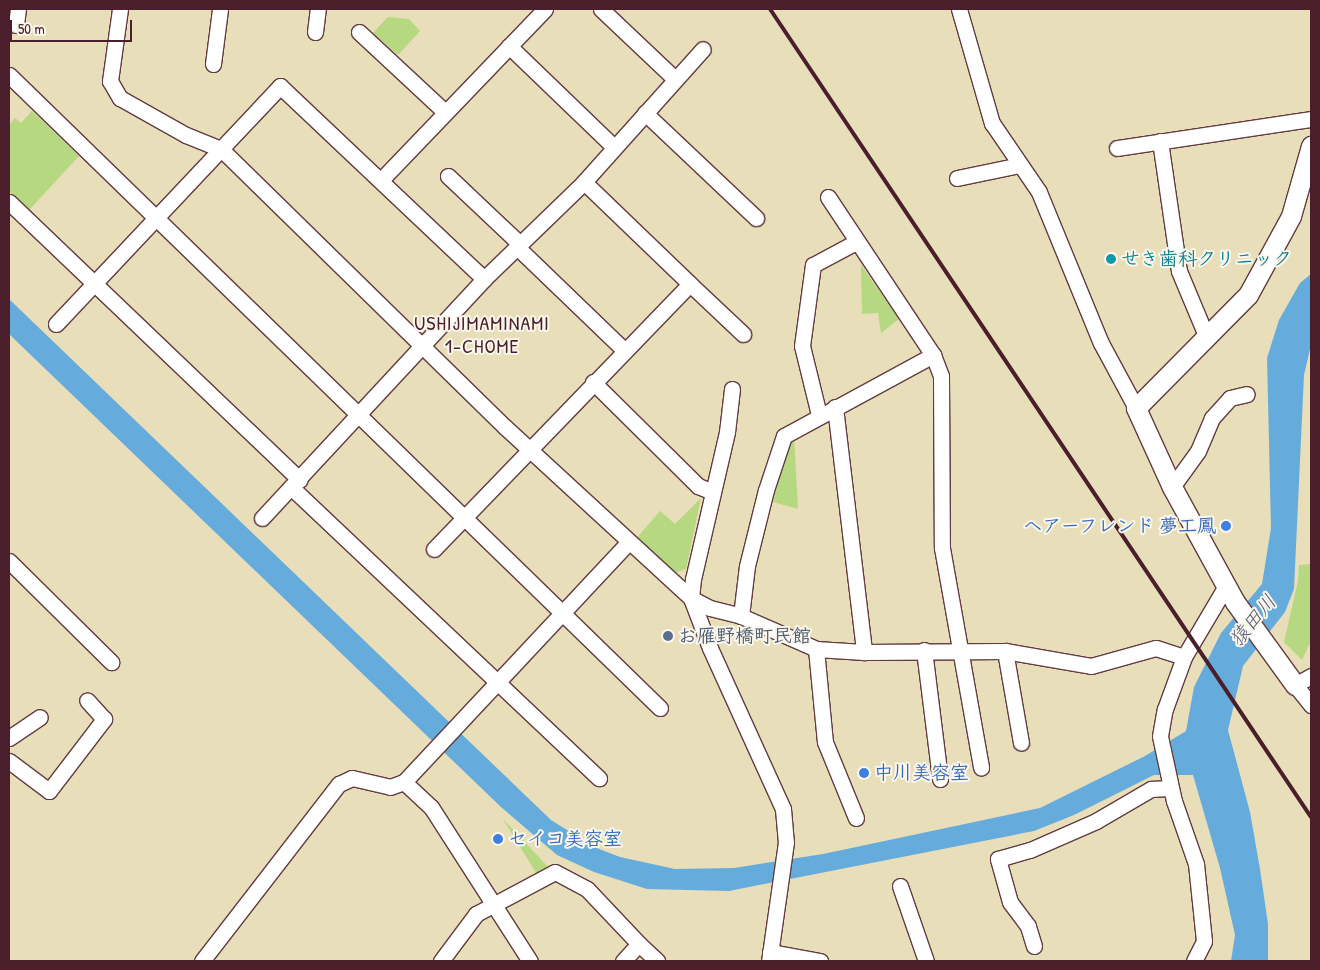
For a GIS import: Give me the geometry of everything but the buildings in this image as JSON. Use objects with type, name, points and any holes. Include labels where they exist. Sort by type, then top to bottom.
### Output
[{"type":"street","points":[[16,25],[18,9]]},
{"type":"street","points":[[120,9],[110,81],[120,98],[186,135],[221,149],[529,449],[628,543],[691,598],[710,608],[742,616],[816,649],[864,652],[961,649],[1005,651],[1091,666],[1156,648],[1184,657]]},
{"type":"street","points":[[213,64],[220,9]]},
{"type":"street","points":[[315,32],[318,9]]},
{"type":"street","points":[[381,180],[545,9]]},
{"type":"street","points":[[601,9],[674,78]]},
{"type":"street","points":[[958,9],[992,123],[1039,192],[1102,343],[1136,408],[1172,487],[1230,594],[1273,658],[1311,705]]},
{"type":"street","points":[[359,32],[445,112]]},
{"type":"street","points":[[509,46],[613,146]]},
{"type":"street","points":[[262,518],[361,415],[484,279],[584,182],[613,146],[645,113],[674,78],[703,50]]},
{"type":"street","points":[[9,75],[361,415],[463,520],[660,708]]},
{"type":"street","points":[[56,324],[280,86],[484,279]]},
{"type":"street","points":[[645,113],[756,218]]},
{"type":"street","points":[[1116,148],[1311,119]]},
{"type":"street","points":[[1160,142],[1179,271],[1207,338]]},
{"type":"street","points":[[1136,408],[1248,295],[1291,216],[1311,146]]},
{"type":"street","points":[[957,178],[1020,166]]},
{"type":"street","points":[[448,176],[624,350]]},
{"type":"street","points":[[584,182],[743,334]]},
{"type":"street","points":[[828,197],[856,242],[933,355],[941,376],[942,548],[981,768]]},
{"type":"street","points":[[9,202],[93,283],[496,684],[599,778]]},
{"type":"street","points":[[819,415],[802,346],[813,265],[819,259],[837,254],[856,242]]},
{"type":"street","points":[[434,550],[593,382],[690,284]]},
{"type":"street","points":[[742,616],[747,566],[766,490],[784,436],[819,415],[933,355]]},
{"type":"street","points":[[593,382],[698,486],[713,492]]},
{"type":"street","points":[[732,389],[727,432],[691,598],[710,648],[783,809],[786,842],[770,957],[820,961]]},
{"type":"street","points":[[1172,487],[1198,450],[1212,418],[1230,398],[1247,394]]},
{"type":"street","points":[[835,407],[864,652]]},
{"type":"street","points":[[202,961],[339,784],[352,778],[390,787],[404,782],[434,747],[562,616],[628,543]]},
{"type":"street","points":[[11,568],[111,662]]},
{"type":"street","points":[[1194,961],[1204,941],[1203,907],[1196,864],[1170,784],[1160,736],[1165,709],[1184,657],[1230,594]]},
{"type":"street","points":[[816,649],[825,742],[856,818]]},
{"type":"street","points":[[924,650],[940,779]]},
{"type":"street","points":[[1005,651],[1020,743]]},
{"type":"street","points":[[1295,685],[1311,676]]},
{"type":"street","points":[[9,761],[49,791],[104,719],[87,700]]},
{"type":"street","points":[[9,738],[40,716]]},
{"type":"street","points":[[404,782],[431,807],[530,961]]},
{"type":"street","points":[[1034,946],[1028,926],[1010,902],[998,858],[1030,850],[1096,821],[1151,789],[1170,784]]},
{"type":"street","points":[[441,961],[476,914],[555,872],[587,889],[657,961]]},
{"type":"street","points":[[900,886],[926,961]]},
{"type":"street","points":[[623,961],[639,944]]},
{"type":"green space","points":[[388,17],[409,19],[420,31],[398,55],[373,33]]},
{"type":"green space","points":[[32,111],[79,156],[29,210],[9,191],[9,125],[15,118],[21,123]]},
{"type":"green space","points":[[861,265],[899,319],[881,333],[878,313],[862,314]]},
{"type":"green space","points":[[794,437],[798,509],[773,502],[787,444]]},
{"type":"green space","points":[[701,498],[686,569],[672,574],[635,540],[660,511],[675,524]]},
{"type":"green space","points":[[1311,564],[1311,641],[1302,660],[1284,642],[1298,581],[1299,565]]},
{"type":"green space","points":[[503,819],[550,869],[538,876]]},
{"type":"water","name":"猿田川","points":[[1311,274],[1311,345],[1304,375],[1294,589],[1285,612],[1243,666],[1228,730],[1250,812],[1260,869],[1268,924],[1268,961],[1231,961],[1235,935],[1220,868],[1193,775],[1154,775],[1074,815],[1034,831],[729,891],[647,889],[594,872],[557,855],[501,807],[9,334],[9,299],[551,820],[594,847],[620,857],[675,869],[734,868],[823,854],[1040,808],[1145,756],[1186,731],[1194,687],[1221,633],[1262,584],[1271,528],[1267,358],[1279,320],[1300,283]]},
{"type":"railway","points":[[770,9],[1311,817]]},
{"type":"place","name":"せき歯科クリニック","points":[[1111,259]]},
{"type":"place","name":"ヘアーフレンド 夢工鳳","points":[[1226,526]]},
{"type":"place","name":"お雁野橋町民館","points":[[668,636]]},
{"type":"place","name":"中川美容室","points":[[864,773]]},
{"type":"place","name":"セイコ美容室","points":[[498,839]]},
{"type":"district","name":"USHIJIMAMINAMI 1-CHOME","points":[[482,334]]}]
